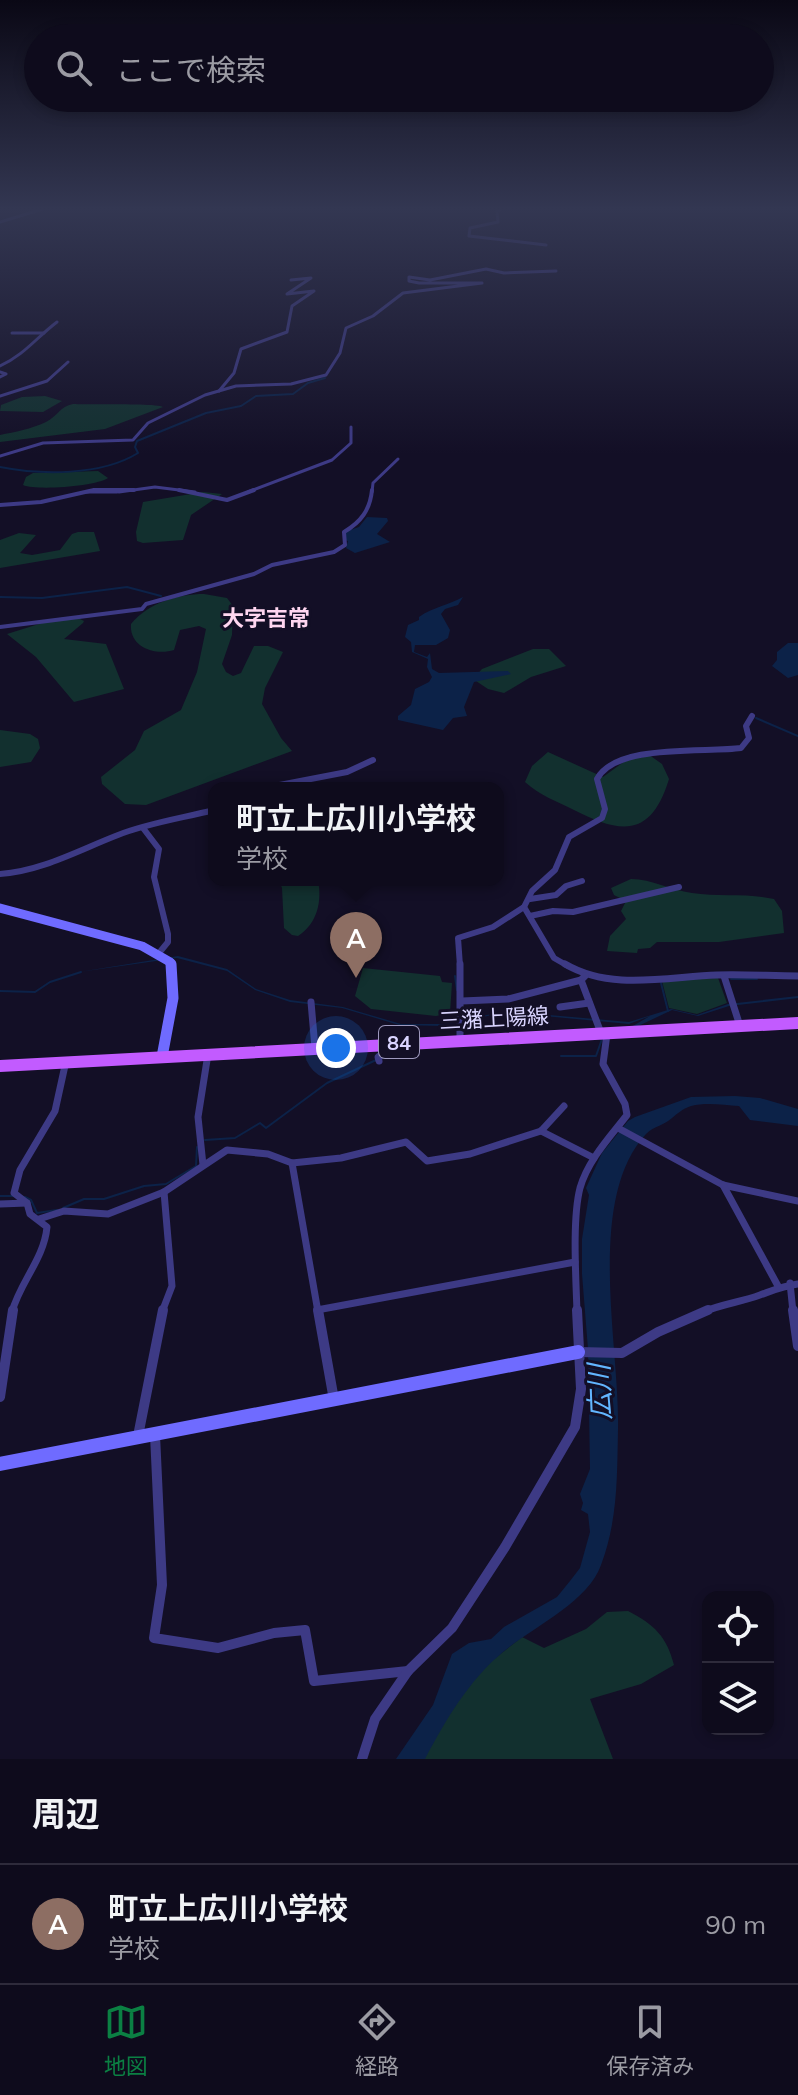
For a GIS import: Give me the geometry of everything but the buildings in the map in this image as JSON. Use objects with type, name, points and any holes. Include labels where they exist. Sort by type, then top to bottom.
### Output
[{"type":"main road","name":"三潴上陽線","points":[[0,1066],[601,1029],[798,1023]]},
{"type":"street","points":[[219,391],[234,373],[241,349],[287,332],[292,306],[314,291],[287,294],[293,290]]},
{"type":"street","points":[[0,456],[43,443],[133,440],[154,419],[219,391],[240,386],[291,384],[326,375],[342,350],[347,337],[346,328],[373,316],[399,294],[429,290]]},
{"type":"street","points":[[0,372],[57,322]]},
{"type":"street","points":[[12,333],[44,333]]},
{"type":"street","points":[[0,396],[40,385],[65,368],[68,362]]},
{"type":"street","points":[[0,505],[52,501],[94,490],[120,492],[155,487],[214,494],[227,500],[332,460],[351,443],[351,427]]},
{"type":"street","points":[[0,627],[142,609],[146,604],[189,589],[254,574],[272,565],[334,552],[345,545],[344,532],[358,524],[369,508],[373,483],[398,459]]},
{"type":"street","points":[[528,901],[555,869],[566,839],[601,819],[605,813],[596,787],[606,767],[657,754],[741,748],[749,738],[746,726],[752,716]]},
{"type":"street","points":[[295,782],[347,772],[373,760]]},
{"type":"street","points":[[0,874],[15,873],[74,855],[109,837],[208,812]]},
{"type":"street","points":[[143,828],[159,849],[154,877],[168,934],[168,942],[159,953]]},
{"type":"street","points":[[460,1040],[462,1001],[458,938],[481,933],[528,901],[556,895],[566,886],[582,881]]},
{"type":"street","points":[[533,916],[553,911],[573,912],[679,887]]},
{"type":"street","points":[[362,1759],[375,1719],[408,1671],[452,1628],[505,1547],[575,1427],[583,1353],[575,1262],[580,1189],[594,1158],[620,1129],[627,1115],[625,1104],[603,1064],[601,1029],[589,1003],[583,978],[554,958],[528,901]]},
{"type":"street","points":[[0,908],[159,953],[170,962],[174,994],[162,1057]]},
{"type":"street","points":[[724,976],[740,1026]]},
{"type":"street","points":[[462,1001],[486,1003],[516,999],[583,978],[633,981],[798,976]]},
{"type":"street","points":[[311,1002],[315,1048]]},
{"type":"street","points":[[560,1008],[589,1003]]},
{"type":"street","points":[[379,1059],[402,1042]]},
{"type":"street","points":[[203,1165],[198,1117],[208,1054]]},
{"type":"street","points":[[0,1397],[14,1305],[22,1282],[47,1242],[47,1227],[30,1214],[27,1203],[14,1193],[20,1170],[55,1111],[66,1061]]},
{"type":"street","points":[[39,1219],[64,1211],[108,1214],[164,1192],[227,1150],[268,1154],[292,1163],[341,1158],[406,1142],[427,1161],[470,1154],[541,1131],[564,1106]]},
{"type":"street","points":[[620,1129],[644,1139],[723,1185],[798,1201]]},
{"type":"street","points":[[541,1131],[594,1158]]},
{"type":"street","points":[[292,1163],[334,1400]]},
{"type":"street","points":[[723,1185],[778,1286]]},
{"type":"street","points":[[137,1438],[164,1304],[172,1286],[164,1192]]},
{"type":"street","points":[[0,1204],[27,1203]]},
{"type":"street","points":[[317,1310],[575,1262]]},
{"type":"street","points":[[0,1464],[583,1353],[622,1353],[727,1302],[760,1295],[778,1286],[794,1284],[794,1333],[798,1346]]},
{"type":"street","points":[[155,1435],[162,1585],[154,1638],[218,1648],[274,1633],[305,1630],[314,1681],[408,1671]]},
{"type":"green space","points":[[45,396],[62,401],[43,412],[0,411],[1,405],[22,397]]},
{"type":"green space","points":[[73,404],[163,407],[105,429],[0,442],[0,435],[50,420]]},
{"type":"green space","points":[[98,471],[108,478],[67,487],[23,485],[26,477],[33,473]]},
{"type":"green space","points":[[203,492],[222,494],[191,515],[183,540],[137,541],[143,502]]},
{"type":"green space","points":[[94,532],[100,551],[0,568],[0,540],[19,533],[36,535],[20,553],[32,555],[60,550],[72,534]]},
{"type":"green space","points":[[204,594],[227,598],[233,606],[232,635],[222,664],[226,672],[233,676],[241,673],[254,646],[268,646],[283,652],[265,688],[262,704],[292,751],[146,805],[125,804],[102,784],[101,777],[135,750],[144,731],[181,710],[197,672],[206,629],[199,626],[180,630],[174,650],[159,652],[145,648],[134,639],[131,624],[146,610],[184,596]]},
{"type":"green space","points":[[76,617],[83,623],[64,639],[106,644],[124,689],[74,702],[36,657],[7,634],[58,618]]},
{"type":"green space","points":[[533,649],[549,649],[566,666],[531,677],[504,693],[488,689],[473,679],[482,669]]},
{"type":"green space","points":[[0,730],[30,734],[38,739],[40,748],[31,762],[0,767]]},
{"type":"green space","points":[[548,752],[603,777],[636,753],[645,752],[662,764],[669,779],[662,798],[643,821],[632,826],[606,824],[549,798],[525,782],[532,766]]},
{"type":"green space","points":[[631,879],[692,893],[774,899],[782,911],[784,933],[719,942],[657,942],[650,948],[638,949],[637,953],[607,951],[610,936],[626,919],[621,911],[626,901],[614,895],[611,888]]},
{"type":"green space","points":[[318,886],[317,911],[310,925],[298,936],[284,928],[282,888]]},
{"type":"green space","points":[[363,968],[440,976],[442,982],[452,983],[450,1013],[436,1016],[371,1009],[355,996]]},
{"type":"green space","points":[[718,978],[727,1003],[697,1014],[669,1008],[662,981]]},
{"type":"green space","points":[[628,1611],[658,1632],[668,1647],[674,1665],[641,1684],[590,1699],[613,1759],[421,1759],[448,1695],[522,1637],[544,1648],[586,1629],[607,1612]]},
{"type":"water","points":[[367,517],[387,518],[388,521],[377,534],[390,542],[355,553],[346,548],[348,541],[344,532],[359,527]]},
{"type":"water","points":[[463,597],[458,605],[445,609],[441,614],[450,630],[448,638],[436,645],[415,645],[414,652],[427,657],[430,653],[432,669],[439,673],[508,671],[511,674],[474,682],[464,707],[467,716],[453,718],[443,730],[398,720],[398,716],[411,705],[415,689],[432,677],[427,667],[428,659],[412,652],[411,642],[405,637],[408,625],[430,611]]},
{"type":"water","points":[[788,643],[798,643],[798,675],[788,678],[772,666],[777,660],[777,652]]},
{"type":"water","points":[[178,956],[227,969],[256,989],[290,1000],[343,1007],[401,1024],[442,1024],[492,1014],[516,1019],[538,1014],[629,1022],[671,1009],[697,1015],[728,1004],[798,998],[729,1006],[698,1016],[672,1010],[634,1028],[470,1036],[631,1027],[650,1016],[629,1024],[544,1016],[516,1020],[492,1015],[442,1026],[399,1025],[342,1008],[290,1002],[255,990],[227,971],[177,958],[79,972]]},
{"type":"water","name":"広川","points":[[691,1097],[760,1098],[798,1109],[798,1126],[750,1120],[739,1106],[709,1104],[688,1107],[646,1134],[627,1162],[616,1196],[610,1276],[617,1395],[617,1481],[611,1531],[601,1565],[584,1591],[572,1602],[503,1652],[479,1675],[425,1759],[396,1759],[433,1705],[452,1654],[469,1643],[491,1639],[504,1627],[557,1597],[580,1568],[590,1532],[588,1514],[581,1510],[583,1503],[580,1494],[590,1469],[582,1239],[589,1195],[586,1188],[602,1153],[628,1121],[635,1117]]},
{"type":"waterway","points":[[0,467],[70,472],[107,466],[138,453],[135,447],[137,441],[206,413],[241,406],[256,396],[293,394],[308,383],[325,378]]},
{"type":"waterway","points":[[0,597],[42,598],[127,587],[161,596]]},
{"type":"waterway","points":[[756,718],[798,736]]},
{"type":"waterway","points":[[0,991],[35,992],[50,982],[81,972]]},
{"type":"waterway","points":[[455,976],[457,990]]},
{"type":"waterway","points":[[731,979],[757,979]]},
{"type":"waterway","points":[[661,983],[668,1011]]},
{"type":"waterway","points":[[561,1056],[596,1056],[602,1039]]},
{"type":"waterway","points":[[382,1058],[397,1050]]},
{"type":"waterway","points":[[205,1140],[235,1138],[260,1123],[266,1128],[327,1083],[376,1060]]},
{"type":"waterway","points":[[63,1208],[84,1199],[104,1199],[144,1186],[166,1184],[196,1166],[197,1147]]},
{"type":"waterway","points":[[0,1196],[15,1196]]},
{"type":"waterway","points":[[25,1197],[31,1200],[37,1213],[57,1210]]},
{"type":"place","name":"町立上広川小学校","points":[[356,978]]},
{"type":"district","name":"大字吉常","points":[[266,618]]}]
